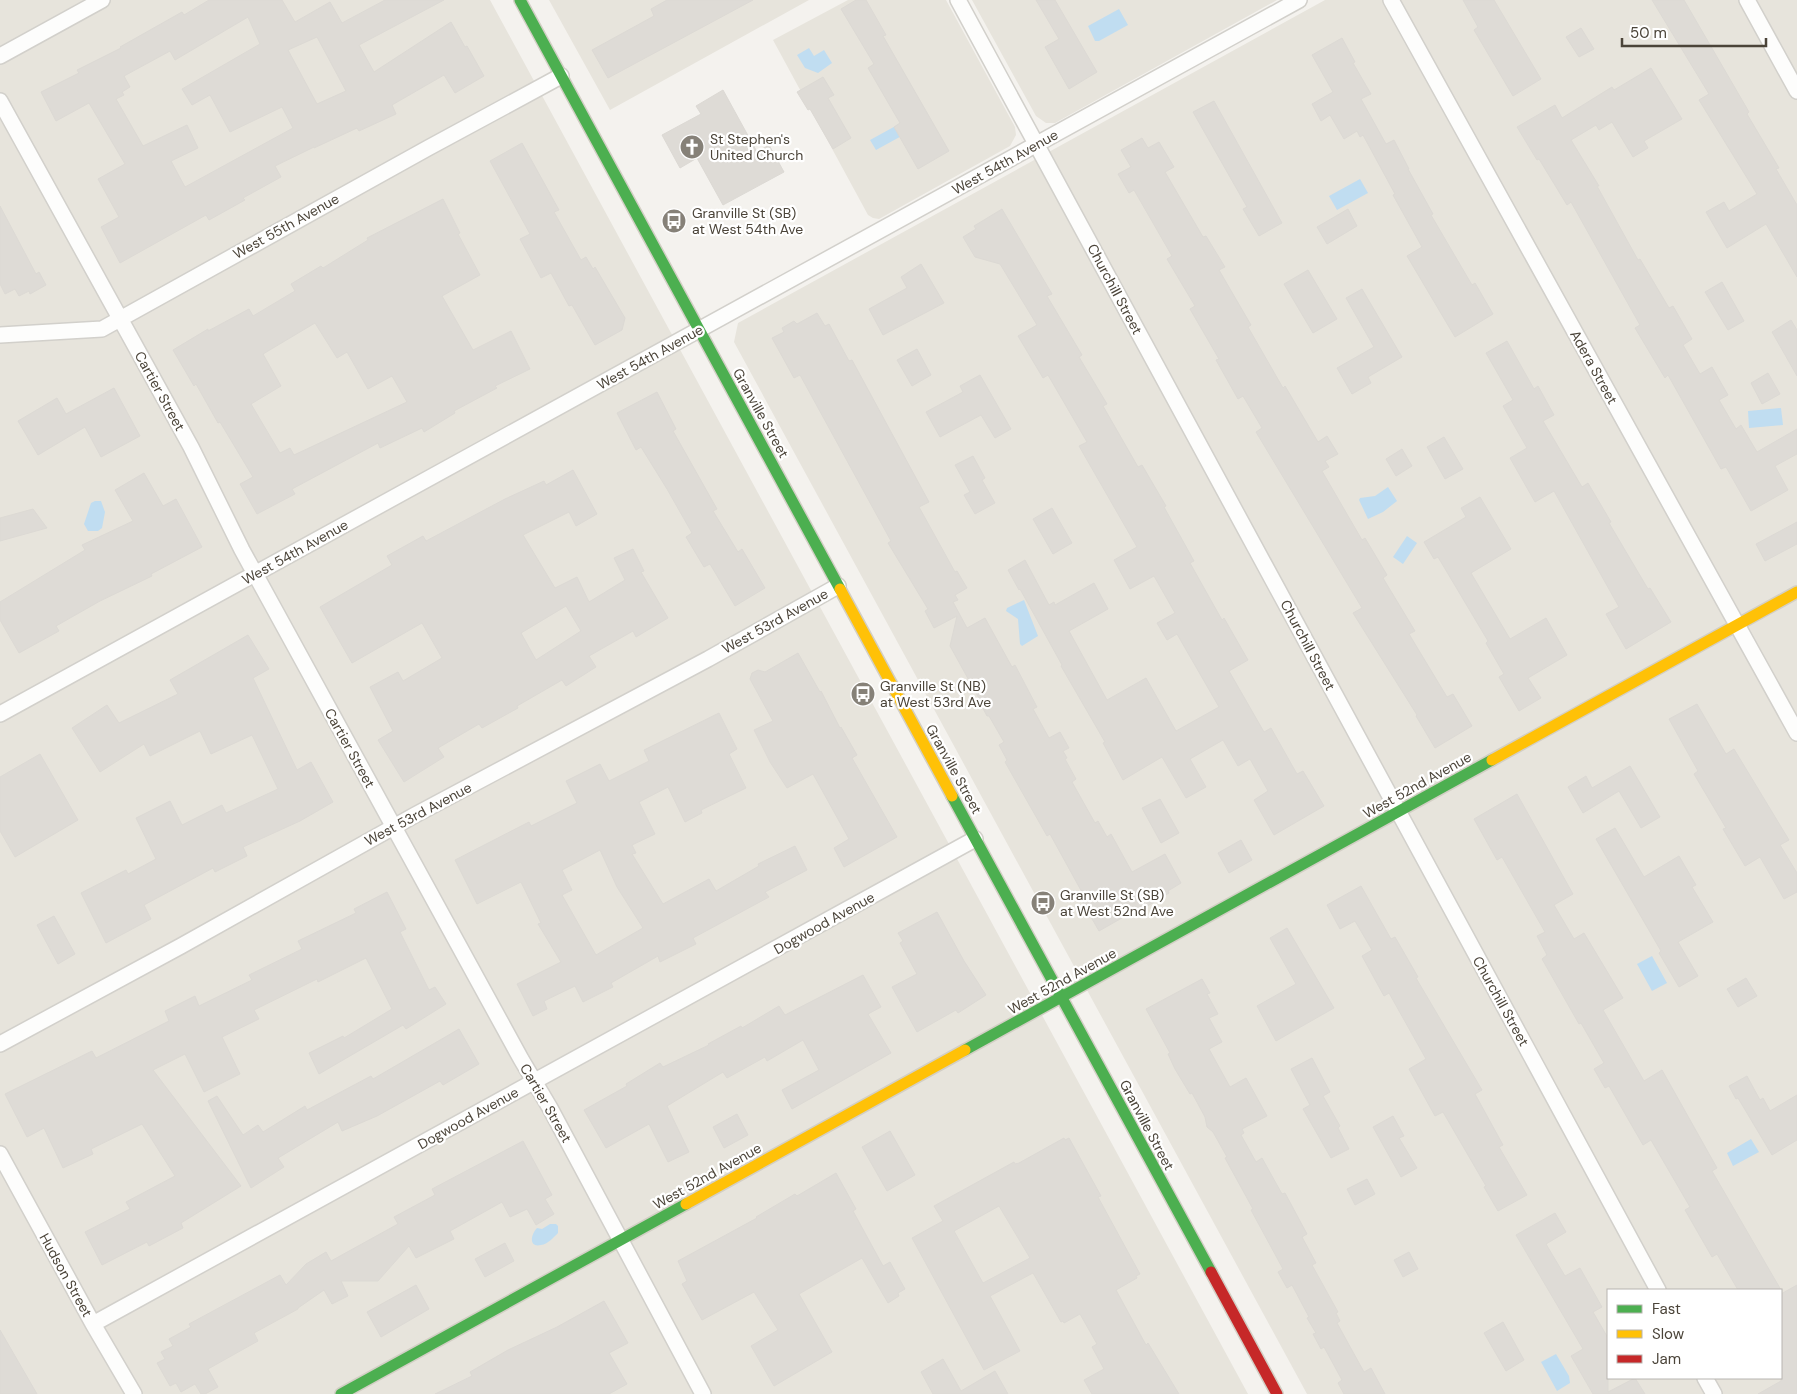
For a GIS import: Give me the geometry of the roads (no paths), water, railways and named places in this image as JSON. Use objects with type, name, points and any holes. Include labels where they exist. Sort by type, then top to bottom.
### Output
[{"type":"main road","name":"Granville Street","points":[[520,0],[1277,1394]]},
{"type":"main road","name":"West 52nd Avenue","points":[[341,1394],[1797,592]]},
{"type":"street","points":[[0,56],[102,0]]},
{"type":"street","name":"Churchill Street","points":[[958,0],[1657,1289]]},
{"type":"street","name":"West 54th Avenue","points":[[0,714],[1299,0]]},
{"type":"street","name":"Adera Street","points":[[1391,0],[1797,733]]},
{"type":"street","points":[[1747,0],[1797,91]]},
{"type":"street","name":"West 55th Avenue","points":[[0,335],[98,330],[561,76]]},
{"type":"street","name":"Cartier Street","points":[[0,100],[191,447],[255,574],[463,955],[550,1108],[703,1394]]},
{"type":"street","name":"West 53rd Avenue","points":[[0,1044],[394,827],[708,659],[838,586]]},
{"type":"street","name":"Dogwood Avenue","points":[[93,1324],[976,839]]},
{"type":"street","name":"Hudson Street","points":[[0,1154],[93,1324],[134,1394]]},
{"type":"street","points":[[1706,1379],[1714,1394]]},
{"type":"water","points":[[1119,9],[1128,25],[1099,41],[1095,41],[1088,26]]},
{"type":"water","points":[[809,48],[814,56],[824,50],[832,63],[818,73],[805,68],[797,55]]},
{"type":"water","points":[[901,123],[907,133],[876,150],[870,140]]},
{"type":"water","points":[[1360,179],[1368,193],[1337,210],[1329,196]]},
{"type":"water","points":[[1781,408],[1783,425],[1749,428],[1748,411]]},
{"type":"water","points":[[1388,487],[1397,501],[1383,512],[1368,519],[1359,500],[1360,498],[1375,496]]},
{"type":"water","points":[[101,501],[105,512],[102,528],[98,531],[88,531],[84,524],[91,503]]},
{"type":"water","points":[[1407,536],[1417,543],[1403,564],[1393,557]]},
{"type":"water","points":[[1024,600],[1038,636],[1022,646],[1020,644],[1018,619],[1006,611],[1007,608]]},
{"type":"water","points":[[1652,956],[1667,983],[1652,991],[1637,964]]},
{"type":"water","points":[[1751,1139],[1759,1152],[1733,1166],[1727,1153]]},
{"type":"water","points":[[550,1224],[558,1226],[558,1233],[541,1245],[532,1243],[532,1237],[537,1228],[542,1229]]},
{"type":"water","points":[[1556,1354],[1569,1376],[1570,1383],[1557,1391],[1541,1362]]},
{"type":"place","name":"St Stephen's United Church","points":[[692,147]]},
{"type":"place","name":"Granville St (SB) at West 54th Ave","points":[[674,221]]},
{"type":"place","name":"Granville St (NB) at West 53rd Ave","points":[[863,694]]},
{"type":"place","name":"Granville St (SB) at West 52nd Ave","points":[[1043,903]]}]
